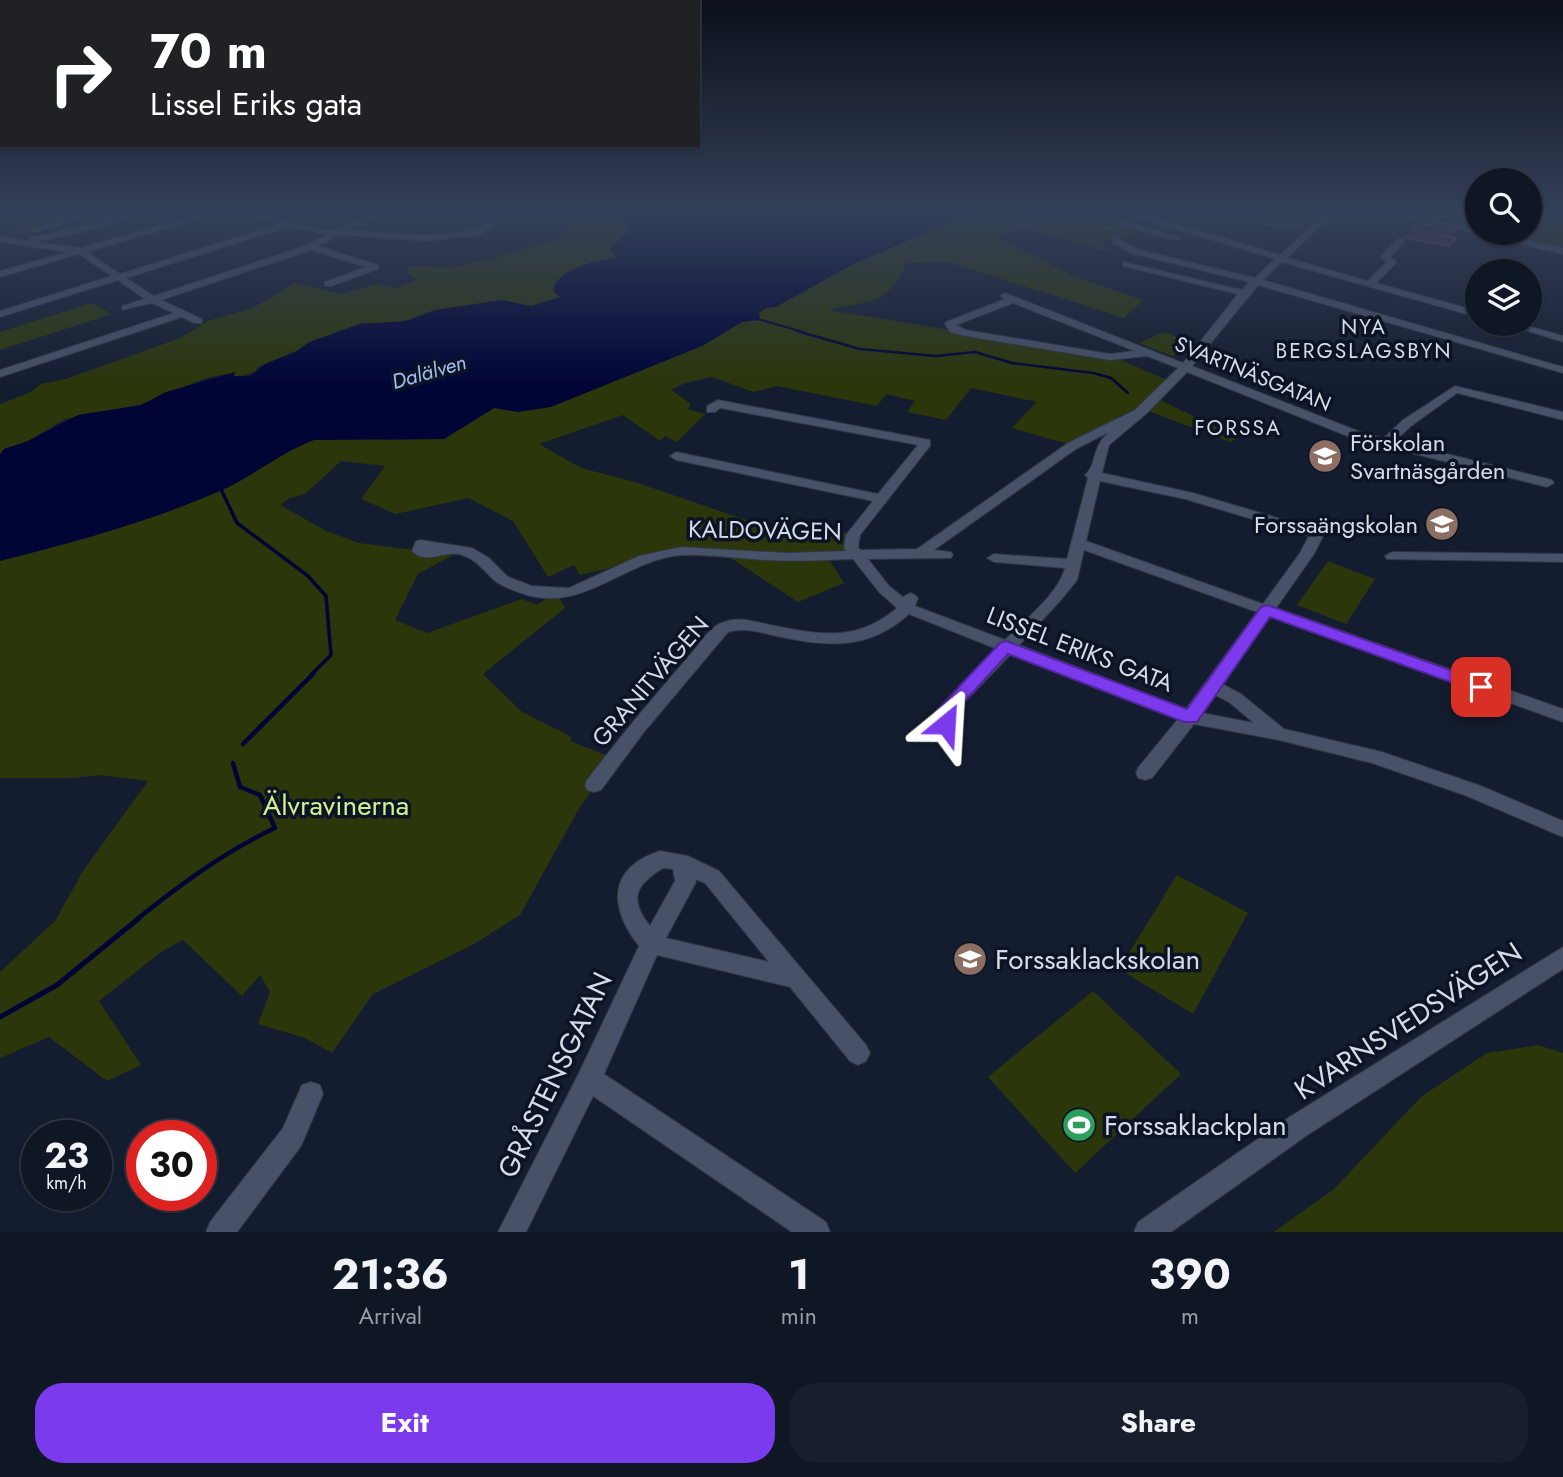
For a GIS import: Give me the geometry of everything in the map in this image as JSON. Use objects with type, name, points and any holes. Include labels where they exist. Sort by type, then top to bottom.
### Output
[{"type":"street","points":[[110,270],[152,299],[198,321]]},
{"type":"street","points":[[0,314],[137,270]]},
{"type":"street","points":[[126,308],[239,270]]},
{"type":"street","points":[[328,284],[339,285],[344,279],[366,270]]},
{"type":"street","points":[[1152,270],[1244,293]]},
{"type":"street","points":[[1213,270],[1563,370]]},
{"type":"street","points":[[946,724],[944,713],[1055,598],[1069,580],[1097,455],[1110,435],[1143,410],[1186,368],[1244,293],[1267,270]]},
{"type":"street","points":[[1324,270],[1465,311]]},
{"type":"street","points":[[1370,284],[1384,270]]},
{"type":"street","name":"SVARTNÄSGATAN","points":[[1148,353],[1110,357],[954,330],[950,324],[1009,298],[1385,444],[1547,483]]},
{"type":"street","points":[[0,374],[182,314]]},
{"type":"street","points":[[1542,333],[1563,339]]},
{"type":"street","points":[[1385,444],[1455,389],[1563,416]]},
{"type":"street","points":[[711,410],[718,404],[926,443],[853,535],[851,548],[884,589],[909,603]]},
{"type":"street","points":[[920,553],[929,544],[1072,446],[1143,410]]},
{"type":"street","points":[[676,456],[883,499]]},
{"type":"street","points":[[1092,475],[1188,496],[1317,534],[1267,610],[1190,717],[1145,773]]},
{"type":"street","points":[[1078,543],[1563,716]]},
{"type":"street","name":"KALDOVÄGEN","points":[[421,544],[419,551],[429,554],[456,548],[484,561],[503,580],[530,591],[570,593],[645,559],[681,551],[787,557],[920,553],[946,555]]},
{"type":"street","points":[[1392,556],[1563,558]]},
{"type":"street","points":[[994,558],[1071,564]]},
{"type":"street","name":"LISSEL ERIKS GATA","points":[[909,603],[1006,647],[1190,717],[1279,734],[1375,757],[1474,791],[1563,829]]},
{"type":"street","name":"GRANITVÄGEN","points":[[594,785],[638,727],[723,628],[738,623],[838,640],[863,639],[882,630],[909,603]]},
{"type":"street","name":"LISSEL ERIKS GATA","points":[[1212,686],[1235,698],[1279,734]]},
{"type":"street","points":[[793,978],[650,944],[634,924],[626,900],[633,879],[660,859],[681,862],[712,877],[793,978],[858,1053]]},
{"type":"street","name":"GRÅSTENSGATAN","points":[[512,1232],[589,1079],[650,944],[686,882],[681,862]]},
{"type":"street","name":"KVARNSVEDSVÄGEN","points":[[1148,1232],[1297,1127],[1563,957]]},
{"type":"street","points":[[589,1079],[816,1232]]},
{"type":"street","points":[[220,1232],[292,1137],[311,1094]]},
{"type":"green space","points":[[408,270],[571,270],[553,286],[562,297],[558,301],[533,306],[489,304],[432,311],[398,323],[363,323],[309,342],[295,352],[256,368],[257,371],[236,378],[227,374],[206,378],[140,405],[65,419],[25,443],[4,449],[0,454],[0,404],[29,393],[41,384],[66,379],[180,338],[210,320],[253,308],[294,283],[342,294],[376,284],[396,288],[417,280],[408,274]]},
{"type":"green space","name":"Älvravinerna","points":[[841,270],[902,270],[892,288],[884,295],[866,302],[828,310],[1114,357],[1167,380],[1152,396],[1238,438],[1230,442],[1138,407],[1068,444],[1012,428],[1037,402],[971,388],[946,420],[907,412],[915,401],[886,394],[877,406],[777,386],[753,392],[712,377],[685,383],[671,390],[691,404],[688,409],[705,414],[677,442],[665,436],[660,441],[623,415],[539,444],[581,468],[635,482],[749,521],[772,527],[843,532],[849,536],[847,552],[824,552],[844,583],[798,602],[717,549],[655,557],[580,575],[574,565],[548,577],[513,521],[468,498],[396,514],[361,499],[385,466],[341,461],[305,494],[290,498],[280,505],[324,530],[359,543],[453,555],[418,574],[395,620],[427,633],[522,599],[537,605],[556,592],[565,608],[483,674],[522,712],[572,737],[570,741],[613,758],[577,812],[520,915],[474,944],[373,994],[332,1053],[305,1038],[258,1024],[270,992],[260,975],[242,996],[183,940],[161,952],[99,1001],[141,1065],[107,1081],[49,1037],[0,1058],[0,972],[55,921],[83,871],[148,781],[101,775],[72,778],[0,778],[0,550],[252,472],[286,450],[314,440],[379,437],[384,440],[444,439],[494,408],[646,367],[702,346],[742,322],[760,320],[759,313],[766,307],[776,307]]},
{"type":"green space","name":"Älvravinerna","points":[[976,270],[1062,270],[1143,300],[1124,318]]},
{"type":"green space","points":[[91,303],[112,314],[0,350],[0,332]]},
{"type":"green space","points":[[1164,332],[1197,345],[1172,356],[1139,343]]},
{"type":"green space","points":[[1328,561],[1375,579],[1346,624],[1297,605]]},
{"type":"green space","points":[[1177,875],[1248,913],[1193,1014],[1119,969]]},
{"type":"green space","name":"Forssaklackplan","points":[[1093,991],[1181,1074],[1075,1173],[988,1077]]},
{"type":"green space","points":[[1538,1045],[1563,1053],[1563,1232],[1274,1232],[1334,1189],[1422,1096],[1487,1053]]},
{"type":"water","name":"Dalälven","points":[[841,270],[776,307],[766,308],[759,313],[760,320],[742,322],[702,346],[551,407],[518,412],[494,408],[444,439],[314,440],[289,451],[232,485],[193,502],[111,530],[0,561],[0,455],[4,449],[28,441],[78,415],[141,405],[166,392],[235,372],[234,376],[250,376],[265,364],[297,351],[310,342],[360,324],[407,321],[435,310],[502,300],[531,306],[560,297],[553,291],[563,276],[571,271]]},
{"type":"waterway","points":[[758,319],[803,332]]},
{"type":"waterway","points":[[797,331],[860,349],[936,356],[975,352],[1012,363],[1093,373],[1111,378],[1128,393]]},
{"type":"waterway","points":[[220,487],[237,523],[308,576],[326,596],[331,655],[311,675]]},
{"type":"waterway","points":[[243,744],[313,674]]},
{"type":"waterway","points":[[136,920],[203,870],[275,828],[260,795],[240,787],[233,763]]},
{"type":"waterway","points":[[0,1017],[57,985],[138,919]]},
{"type":"place","name":"Förskolan Svartnäsgården","points":[[1325,456]]},
{"type":"place","name":"Forssaängskolan","points":[[1442,524]]},
{"type":"place","name":"Forssaklackskolan","points":[[970,959]]},
{"type":"place","name":"Forssaklackplan","points":[[1079,1125]]},
{"type":"district","name":"NYA BERGSLAGSBYN","points":[[1364,339]]},
{"type":"district","name":"FORSSA","points":[[1238,428]]},
{"type":"route","points":[[946,724],[944,713],[1006,647],[1190,717],[1267,610],[1481,687]]}]
